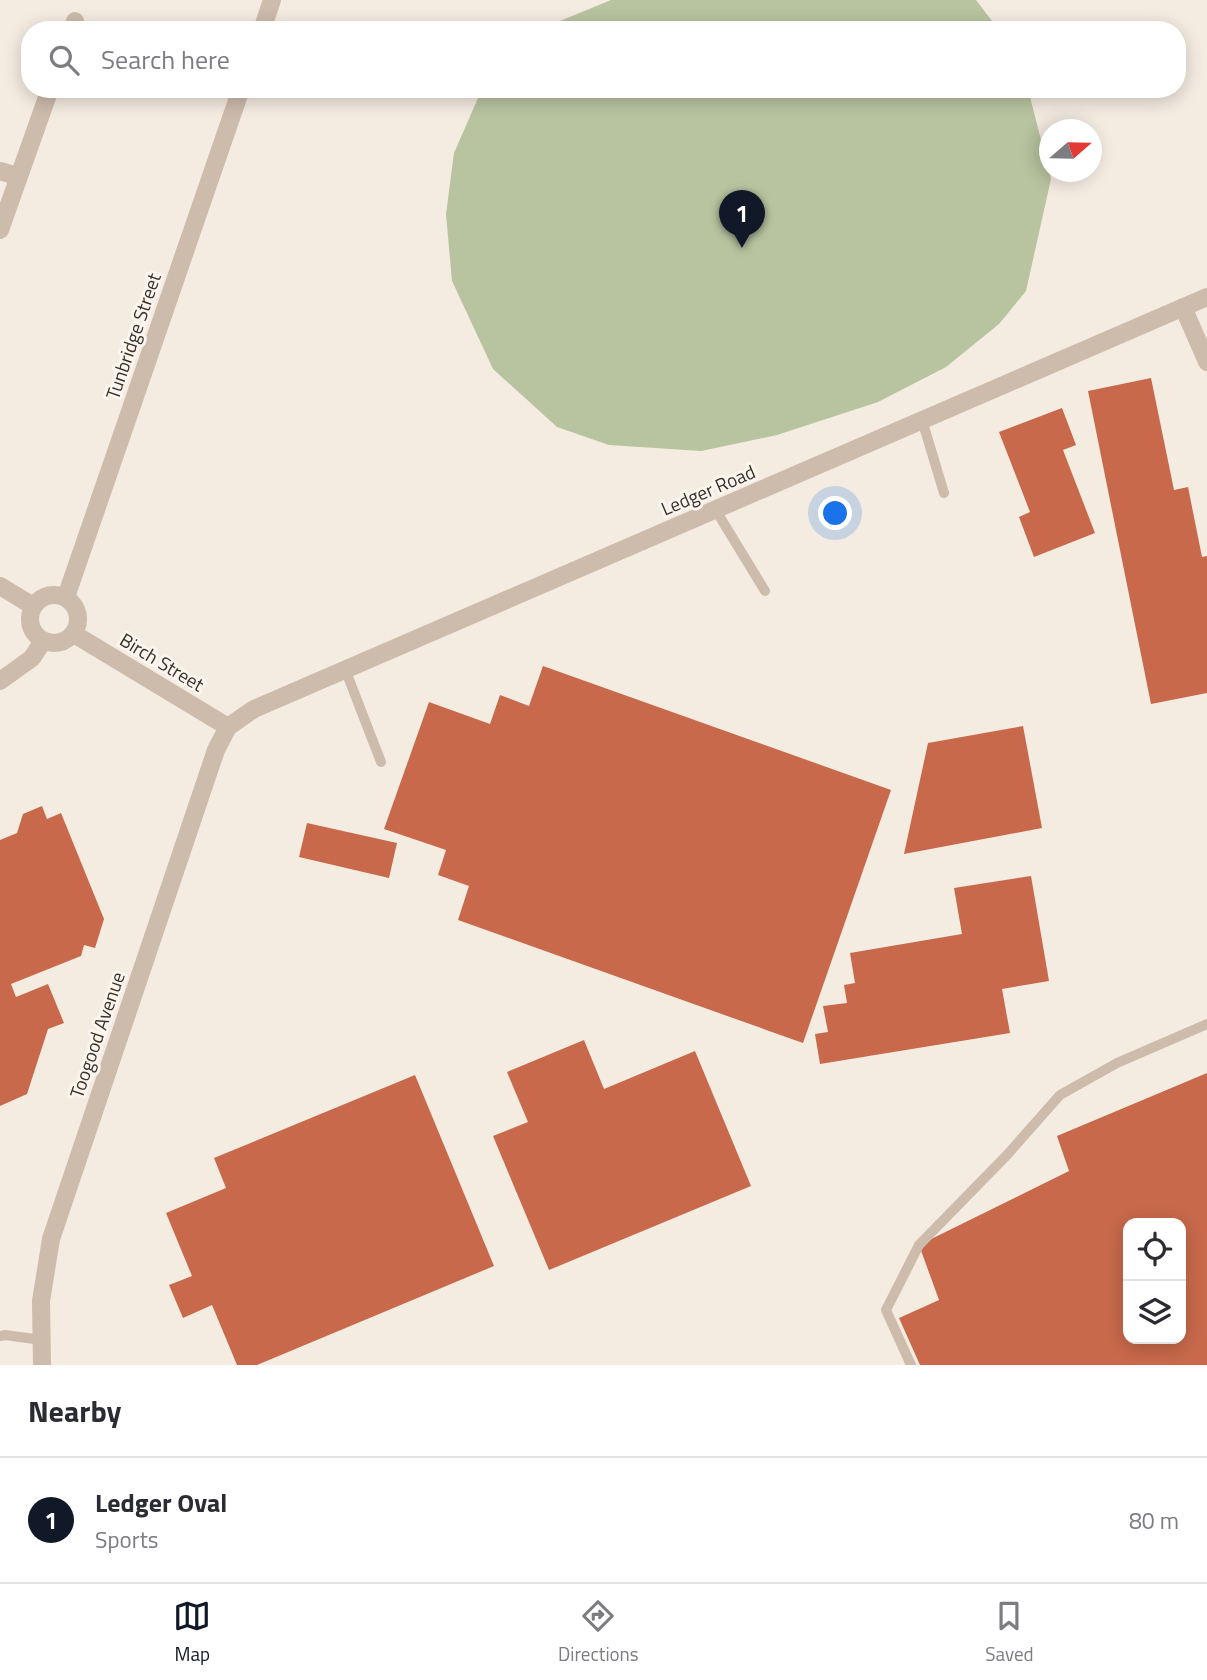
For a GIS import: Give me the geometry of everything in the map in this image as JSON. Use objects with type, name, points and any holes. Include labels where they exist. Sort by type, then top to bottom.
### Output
[{"type":"street","points":[[265,21],[272,0]]},
{"type":"street","points":[[0,230],[9,174],[46,98]]},
{"type":"street","name":"Tunbridge Street","points":[[65,597],[238,98]]},
{"type":"street","name":"Ledger Road","points":[[228,727],[254,709],[345,669],[1207,297]]},
{"type":"street","points":[[1183,307],[1207,362]]},
{"type":"street","points":[[0,586],[33,606]]},
{"type":"street","points":[[48,595],[65,597],[75,606],[79,617],[74,634],[62,642],[51,644],[43,641],[30,626],[29,618],[33,606],[48,595]]},
{"type":"street","name":"Birch Street","points":[[74,634],[228,727]]},
{"type":"street","points":[[0,681],[32,658],[43,641]]},
{"type":"street","name":"Toogood Avenue","points":[[42,1365],[41,1301],[51,1239],[216,750],[228,727]]},
{"type":"lane","points":[[922,420],[944,493]]},
{"type":"lane","points":[[715,509],[765,591]]},
{"type":"lane","points":[[345,669],[381,762]]},
{"type":"lane","points":[[911,1365],[886,1310],[919,1245],[1007,1155],[1060,1095],[1116,1063],[1207,1024]]},
{"type":"lane","points":[[0,1336],[42,1340]]},
{"type":"green space","points":[[611,0],[976,0],[992,21],[560,21]]},
{"type":"green space","points":[[478,98],[1030,98],[1039,132],[1039,182],[1050,182],[1026,291],[999,324],[946,367],[878,402],[777,435],[701,451],[609,445],[557,427],[493,369],[452,281],[446,214],[454,153]]},
{"type":"building","points":[[1151,378],[1174,490],[1188,487],[1202,557],[1207,556],[1207,693],[1151,704],[1088,391]]},
{"type":"building","points":[[1062,408],[1076,445],[1063,450],[1095,533],[1034,557],[1019,517],[1030,512],[999,432]]},
{"type":"building","points":[[543,666],[891,790],[803,1043],[458,920],[469,886],[438,875],[446,850],[384,829],[429,702],[490,724],[500,695],[529,706]]},
{"type":"building","points":[[1023,726],[1042,828],[904,854],[928,743]]},
{"type":"building","points":[[42,806],[47,819],[61,813],[104,919],[95,948],[84,945],[81,956],[11,984],[16,997],[48,984],[64,1023],[48,1029],[27,1094],[0,1106],[0,840],[17,833],[23,814]]},
{"type":"building","points":[[307,823],[397,843],[389,878],[299,857]]},
{"type":"building","points":[[1031,876],[1049,981],[1002,989],[1010,1033],[820,1064],[815,1034],[828,1032],[823,1006],[847,1003],[844,985],[855,983],[850,953],[962,934],[954,888]]},
{"type":"building","points":[[584,1040],[604,1089],[695,1051],[751,1186],[549,1270],[493,1136],[528,1122],[507,1072]]},
{"type":"building","points":[[1207,1073],[1207,1365],[920,1365],[899,1318],[939,1300],[919,1245],[1069,1171],[1057,1136]]},
{"type":"building","points":[[415,1075],[494,1266],[257,1365],[237,1365],[212,1305],[183,1318],[169,1285],[192,1276],[166,1213],[226,1188],[214,1158]]},
{"type":"place","name":"Ledger Oval","points":[[742,248]]}]
